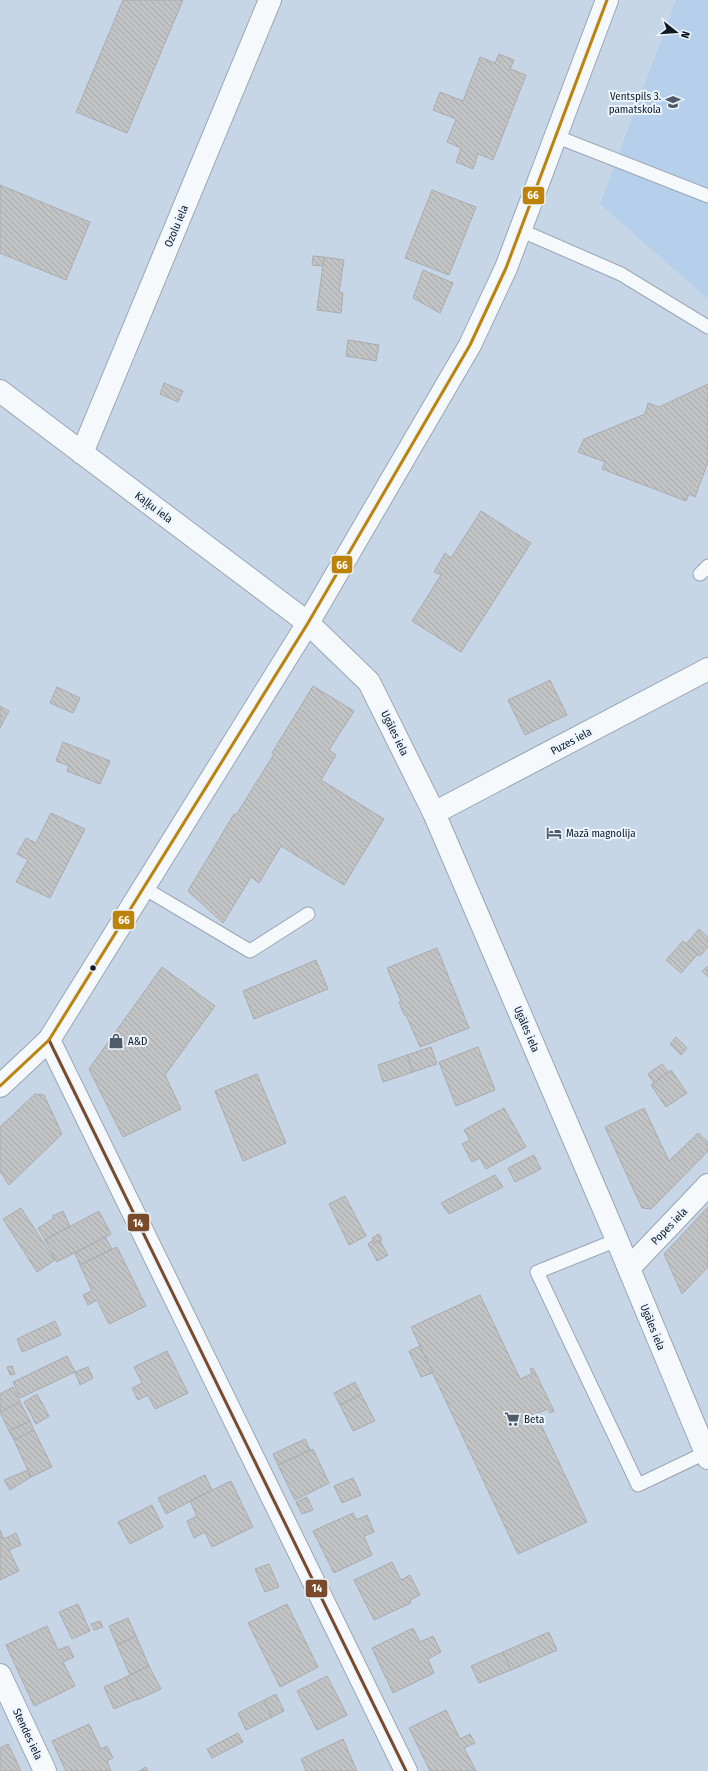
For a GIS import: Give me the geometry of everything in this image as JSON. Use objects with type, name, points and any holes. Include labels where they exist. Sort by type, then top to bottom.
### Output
[{"type":"street","name":"Ozolu iela","points":[[82,452],[270,0]]},
{"type":"street","points":[[0,1086],[49,1040],[308,624],[470,345],[506,268],[607,0]]},
{"type":"street","name":"Kaļķu iela","points":[[0,391],[308,624]]},
{"type":"street","name":"Ugāles iela","points":[[308,624],[370,682],[434,812],[707,1454]]},
{"type":"street","name":"Puzes iela","points":[[434,812],[708,669]]},
{"type":"street","points":[[49,1040],[406,1771]]},
{"type":"street","name":"Popes iela","points":[[629,1268],[708,1185]]},
{"type":"street","name":"Stendes iela","points":[[0,1675],[45,1771]]},
{"type":"lane","points":[[555,136],[708,196]]},
{"type":"lane","points":[[520,230],[621,274],[708,327]]},
{"type":"lane","points":[[144,888],[250,951],[308,914]]},
{"type":"lane","points":[[617,1240],[537,1272],[638,1485],[707,1454]]},
{"type":"shaded area","name":"Ventspils 3. pamatskola","points":[[676,0],[708,0],[708,299],[600,204]]},
{"type":"building","points":[[123,0],[183,0],[127,133],[76,112]]},
{"type":"building","points":[[499,54],[514,60],[510,69],[526,75],[493,160],[478,154],[473,169],[456,162],[461,148],[447,142],[456,119],[433,110],[440,92],[463,101],[480,57],[495,63]]},
{"type":"building","points":[[0,185],[90,222],[66,280],[0,253]]},
{"type":"building","points":[[432,190],[476,207],[449,275],[405,258]]},
{"type":"building","points":[[313,256],[324,257],[323,266],[312,265]]},
{"type":"building","points":[[324,257],[344,260],[339,292],[343,293],[341,313],[317,310]]},
{"type":"building","points":[[423,270],[453,283],[440,313],[413,298]]},
{"type":"building","points":[[348,340],[379,345],[376,361],[346,356]]},
{"type":"building","points":[[164,383],[183,391],[178,402],[160,394]]},
{"type":"building","points":[[708,384],[708,462],[695,497],[689,494],[686,501],[602,469],[605,462],[578,452],[584,439],[645,414],[648,403],[659,407]]},
{"type":"building","points":[[481,511],[531,543],[461,652],[412,621],[441,575],[434,572],[445,553],[451,558]]},
{"type":"building","points":[[550,680],[567,715],[525,735],[508,700]]},
{"type":"building","points":[[313,686],[354,711],[329,750],[336,755],[321,780],[384,819],[344,885],[281,846],[259,883],[251,877],[223,923],[188,891],[234,814],[236,815],[274,754],[272,753]]},
{"type":"building","points":[[57,687],[80,698],[73,713],[50,703]]},
{"type":"building","points":[[0,706],[9,711],[0,728]]},
{"type":"building","points":[[63,742],[110,761],[100,784],[67,771],[69,766],[56,761]]},
{"type":"building","points":[[51,813],[85,829],[50,898],[16,882],[28,860],[17,854],[26,838],[36,843]]},
{"type":"building","points":[[699,929],[708,937],[708,947],[700,956],[686,944]]},
{"type":"building","points":[[683,941],[698,954],[681,973],[666,960]]},
{"type":"building","points":[[437,948],[469,1028],[420,1047],[406,1015],[404,1015],[399,1002],[401,1001],[387,968]]},
{"type":"building","points":[[316,960],[328,989],[254,1019],[243,991]]},
{"type":"building","points":[[708,966],[708,977],[702,971]]},
{"type":"building","points":[[162,967],[215,1006],[165,1075],[181,1109],[123,1137],[89,1069]]},
{"type":"building","points":[[676,1037],[687,1048],[681,1055],[670,1044]]},
{"type":"building","points":[[431,1047],[437,1064],[413,1072],[407,1055]]},
{"type":"building","points":[[478,1047],[495,1090],[456,1106],[439,1062]]},
{"type":"building","points":[[407,1055],[413,1072],[383,1082],[378,1065]]},
{"type":"building","points":[[662,1064],[668,1072],[654,1083],[648,1074]]},
{"type":"building","points":[[671,1070],[687,1093],[666,1107],[651,1085]]},
{"type":"building","points":[[257,1074],[286,1143],[243,1161],[215,1091]]},
{"type":"building","points":[[35,1094],[44,1095],[62,1134],[9,1185],[0,1171],[0,1127]]},
{"type":"building","points":[[504,1108],[526,1147],[486,1169],[480,1158],[472,1162],[462,1144],[470,1140],[464,1130]]},
{"type":"building","points":[[644,1108],[669,1161],[698,1133],[708,1142],[708,1151],[651,1209],[642,1208],[605,1127]]},
{"type":"building","points":[[534,1155],[541,1169],[515,1182],[508,1168]]},
{"type":"building","points":[[495,1175],[503,1187],[449,1214],[441,1203]]},
{"type":"building","points":[[345,1196],[366,1236],[349,1245],[329,1204]]},
{"type":"building","points":[[708,1207],[708,1267],[682,1294],[664,1254]]},
{"type":"building","points":[[21,1208],[55,1260],[37,1272],[3,1219]]},
{"type":"building","points":[[63,1211],[70,1226],[45,1240],[38,1228],[54,1218],[52,1216]]},
{"type":"building","points":[[99,1211],[111,1234],[57,1262],[45,1240]]},
{"type":"building","points":[[379,1234],[382,1240],[375,1243],[372,1238]]},
{"type":"building","points":[[105,1237],[112,1249],[80,1265],[75,1253]]},
{"type":"building","points":[[373,1240],[375,1243],[380,1241],[388,1255],[377,1261],[368,1244]]},
{"type":"building","points":[[117,1247],[146,1306],[109,1324],[97,1300],[88,1305],[83,1295],[92,1291],[80,1265]]},
{"type":"building","points":[[480,1295],[520,1379],[532,1374],[530,1369],[533,1368],[554,1411],[550,1413],[548,1409],[536,1414],[587,1522],[518,1554],[411,1327]]},
{"type":"building","points":[[55,1321],[61,1335],[22,1352],[17,1339]]},
{"type":"building","points":[[420,1346],[433,1373],[421,1377],[409,1351]]},
{"type":"building","points":[[167,1351],[188,1393],[155,1409],[148,1395],[138,1400],[132,1388],[142,1383],[134,1367]]},
{"type":"building","points":[[67,1356],[75,1372],[20,1398],[13,1382]]},
{"type":"building","points":[[12,1366],[15,1374],[10,1375],[7,1367]]},
{"type":"building","points":[[88,1367],[93,1378],[80,1385],[75,1372]]},
{"type":"building","points":[[355,1382],[361,1394],[340,1405],[334,1393]]},
{"type":"building","points":[[13,1387],[20,1402],[0,1412],[0,1394]]},
{"type":"building","points":[[37,1394],[49,1416],[36,1424],[24,1402]]},
{"type":"building","points":[[361,1394],[375,1421],[353,1431],[340,1405]]},
{"type":"building","points":[[20,1402],[30,1421],[9,1431],[0,1412]]},
{"type":"building","points":[[30,1421],[34,1430],[14,1440],[9,1431]]},
{"type":"building","points":[[34,1430],[52,1467],[31,1477],[14,1440]]},
{"type":"building","points":[[305,1439],[310,1450],[278,1465],[273,1454]]},
{"type":"building","points":[[313,1449],[329,1483],[295,1500],[278,1465]]},
{"type":"building","points":[[28,1470],[31,1477],[10,1490],[4,1480]]},
{"type":"building","points":[[205,1475],[212,1490],[166,1514],[158,1498]]},
{"type":"building","points":[[353,1478],[361,1495],[342,1503],[334,1486]]},
{"type":"building","points":[[231,1481],[253,1527],[212,1547],[205,1532],[194,1538],[187,1521],[197,1516],[190,1501]]},
{"type":"building","points":[[307,1497],[313,1510],[302,1514],[296,1502]]},
{"type":"building","points":[[152,1505],[163,1527],[130,1544],[118,1522]]},
{"type":"building","points":[[353,1513],[356,1520],[367,1515],[374,1532],[364,1536],[372,1555],[334,1573],[313,1531]]},
{"type":"building","points":[[0,1530],[4,1539],[16,1533],[21,1545],[9,1550],[19,1571],[0,1580]]},
{"type":"building","points":[[392,1562],[401,1580],[410,1575],[420,1595],[410,1600],[411,1603],[374,1620],[354,1580]]},
{"type":"building","points":[[269,1564],[279,1587],[265,1592],[255,1569]]},
{"type":"building","points":[[78,1604],[90,1631],[72,1639],[59,1612]]},
{"type":"building","points":[[287,1604],[318,1667],[280,1687],[248,1623]]},
{"type":"building","points":[[128,1618],[136,1636],[117,1645],[109,1626]]},
{"type":"building","points":[[100,1621],[103,1627],[94,1630],[91,1624]]},
{"type":"building","points":[[47,1626],[58,1650],[68,1646],[74,1657],[63,1662],[75,1686],[34,1706],[6,1645]]},
{"type":"building","points":[[413,1628],[420,1642],[433,1636],[441,1652],[428,1659],[434,1673],[393,1693],[372,1648]]},
{"type":"building","points":[[549,1632],[557,1650],[511,1670],[503,1652]]},
{"type":"building","points":[[136,1636],[149,1666],[130,1675],[117,1645]]},
{"type":"building","points":[[503,1652],[511,1670],[479,1683],[471,1666]]},
{"type":"building","points":[[149,1666],[161,1689],[137,1700],[126,1677]]},
{"type":"building","points":[[327,1676],[347,1715],[317,1730],[297,1691]]},
{"type":"building","points":[[126,1677],[137,1699],[114,1709],[104,1687]]},
{"type":"building","points":[[276,1694],[284,1711],[272,1717],[264,1700]]},
{"type":"building","points":[[264,1700],[272,1717],[246,1730],[238,1713]]},
{"type":"building","points":[[446,1710],[460,1739],[470,1734],[475,1743],[464,1748],[476,1771],[430,1771],[409,1728]]},
{"type":"building","points":[[89,1724],[101,1749],[107,1746],[113,1758],[107,1761],[111,1771],[66,1771],[52,1741]]},
{"type":"building","points":[[238,1733],[243,1742],[212,1758],[207,1749]]},
{"type":"building","points":[[343,1739],[357,1771],[306,1771],[301,1759]]},
{"type":"building","points":[[8,1744],[21,1771],[0,1771],[0,1748]]},
{"type":"building","points":[[146,1767],[148,1771],[139,1771]]},
{"type":"transit line","name":"66","points":[[0,1086],[49,1040],[308,623],[470,345],[506,268],[607,0]]},
{"type":"transit line","name":"14","points":[[49,1040],[406,1771]]},
{"type":"place","name":"Ventspils 3. pamatskola","points":[[673,102]]},
{"type":"place","name":"Mazā magnolija","points":[[554,833]]},
{"type":"place","name":"A&D","points":[[116,1041]]},
{"type":"place","name":"Beta","points":[[512,1419]]}]
